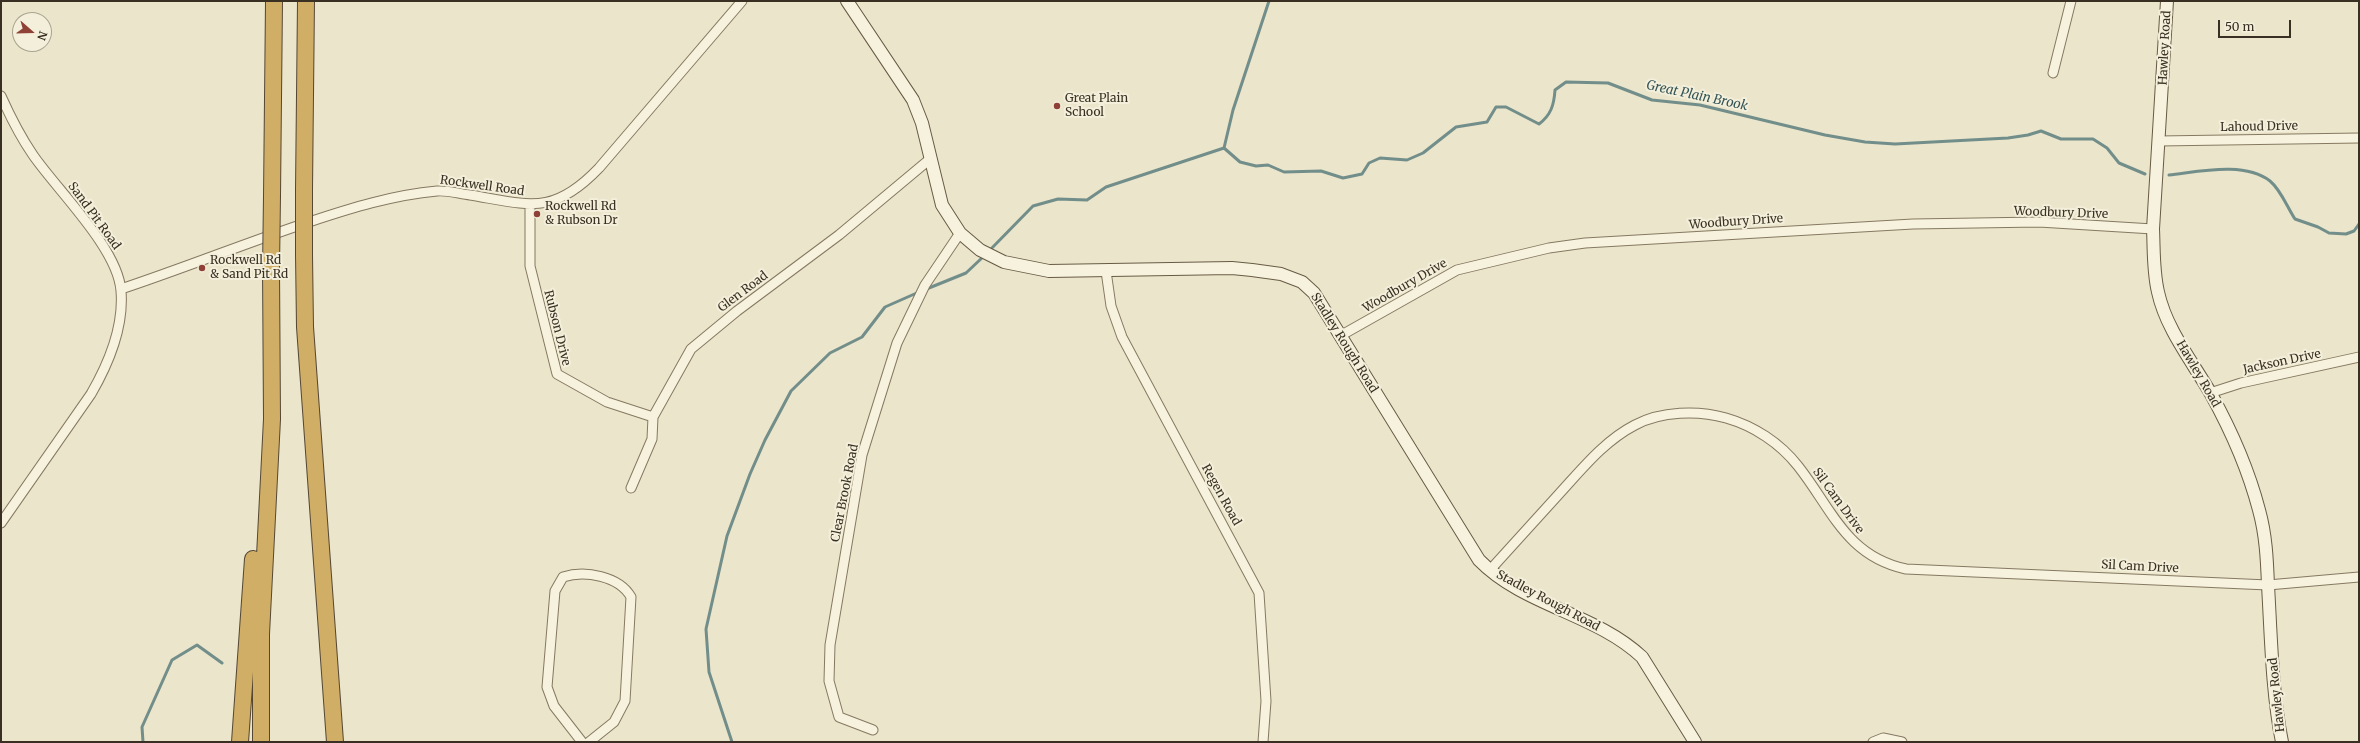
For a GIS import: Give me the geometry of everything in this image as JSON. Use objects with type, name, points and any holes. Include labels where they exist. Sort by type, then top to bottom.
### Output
[{"type":"highway","points":[[261,742],[261,627],[272,418],[271,272],[274,1]]},
{"type":"highway","points":[[306,1],[304,189],[305,327],[335,742]]},
{"type":"highway","points":[[240,742],[271,272]]},
{"type":"highway","points":[[326,612],[342,742]]},
{"type":"main road","name":"Stadley Rough Road","points":[[847,1],[913,100],[922,123],[942,205],[960,233],[992,258],[1015,266],[1049,271],[1232,268],[1281,274],[1302,282],[1314,293],[1469,544],[1490,570],[1515,587],[1616,637],[1633,649],[1646,663],[1695,742]]},
{"type":"main road","name":"Hawley Road","points":[[2167,1],[2160,141],[2153,229],[2154,266],[2163,306],[2177,338],[2234,436],[2247,468],[2260,512],[2267,553],[2268,585],[2282,742]]},
{"type":"street","name":"Rockwell Road","points":[[121,289],[256,240],[372,202],[408,194],[440,190],[530,206],[554,201],[583,185],[742,1]]},
{"type":"street","points":[[2053,73],[2071,1]]},
{"type":"street","name":"Sand Pit Road","points":[[1,96],[11,119],[33,154],[73,204],[110,257],[121,289],[118,331],[104,373],[1,523]]},
{"type":"street","name":"Lahoud Drive","points":[[2160,141],[2359,138]]},
{"type":"street","name":"Glen Road","points":[[631,488],[652,439],[653,417],[691,349],[737,311],[839,235],[930,159]]},
{"type":"street","name":"Rubson Drive","points":[[530,206],[530,266],[557,374],[607,402],[653,417]]},
{"type":"street","name":"Woodbury Drive","points":[[1340,336],[1457,270],[1549,248],[1585,243],[1913,224],[2039,222],[2153,229]]},
{"type":"street","name":"Clear Brook Road","points":[[873,730],[839,717],[829,681],[830,645],[862,455],[897,342],[925,285],[960,233]]},
{"type":"street","name":"Regen Road","points":[[1106,271],[1111,306],[1122,337],[1259,593],[1266,701],[1263,742]]},
{"type":"street","name":"Jackson Drive","points":[[2210,393],[2241,383],[2359,357]]},
{"type":"street","name":"Sil Cam Drive","points":[[1490,570],[1596,453],[1635,424],[1674,413],[1710,414],[1747,424],[1779,446],[1798,466],[1828,512],[1854,543],[1888,565],[1906,569],[2268,585],[2359,577]]},
{"type":"street","points":[[582,742],[554,706],[548,686],[555,591],[563,577],[576,573],[611,580],[625,587],[631,597],[625,701],[614,722],[590,742]]},
{"type":"street","points":[[1873,742],[1884,738],[1902,742]]},
{"type":"waterway","points":[[988,252],[1033,206],[1058,199],[1087,200],[1106,187],[1224,148],[1233,110],[1269,1]]},
{"type":"waterway","name":"Great Plain Brook","points":[[1224,148],[1240,162],[1256,166],[1268,165],[1284,172],[1321,171],[1343,178],[1362,174],[1369,163],[1380,158],[1407,160],[1423,153],[1456,127],[1487,122],[1496,107],[1506,107],[1539,124],[1543,121],[1551,109],[1555,90],[1566,82],[1608,83],[1652,100],[1700,105],[1825,135],[1865,142],[1895,144],[2008,138],[2028,135],[2041,131],[2061,139],[2093,139],[2107,148],[2119,163],[2145,174]]},
{"type":"waterway","name":"Great Plain Brook","points":[[2169,175],[2221,169],[2247,171],[2270,181],[2281,194],[2295,219],[2318,227],[2329,233],[2346,234],[2354,231],[2359,224]]},
{"type":"waterway","points":[[924,290],[966,273],[984,256]]},
{"type":"waterway","points":[[732,742],[709,672],[706,629],[727,536],[750,474],[765,440],[791,391],[830,353],[862,337],[885,307],[919,292]]},
{"type":"waterway","points":[[143,742],[142,727],[172,660],[197,645],[222,663]]},
{"type":"place","name":"Great Plain School","points":[[1057,106]]},
{"type":"place","name":"Rockwell Rd & Rubson Dr","points":[[537,214]]},
{"type":"place","name":"Rockwell Rd & Sand Pit Rd","points":[[202,268]]}]
